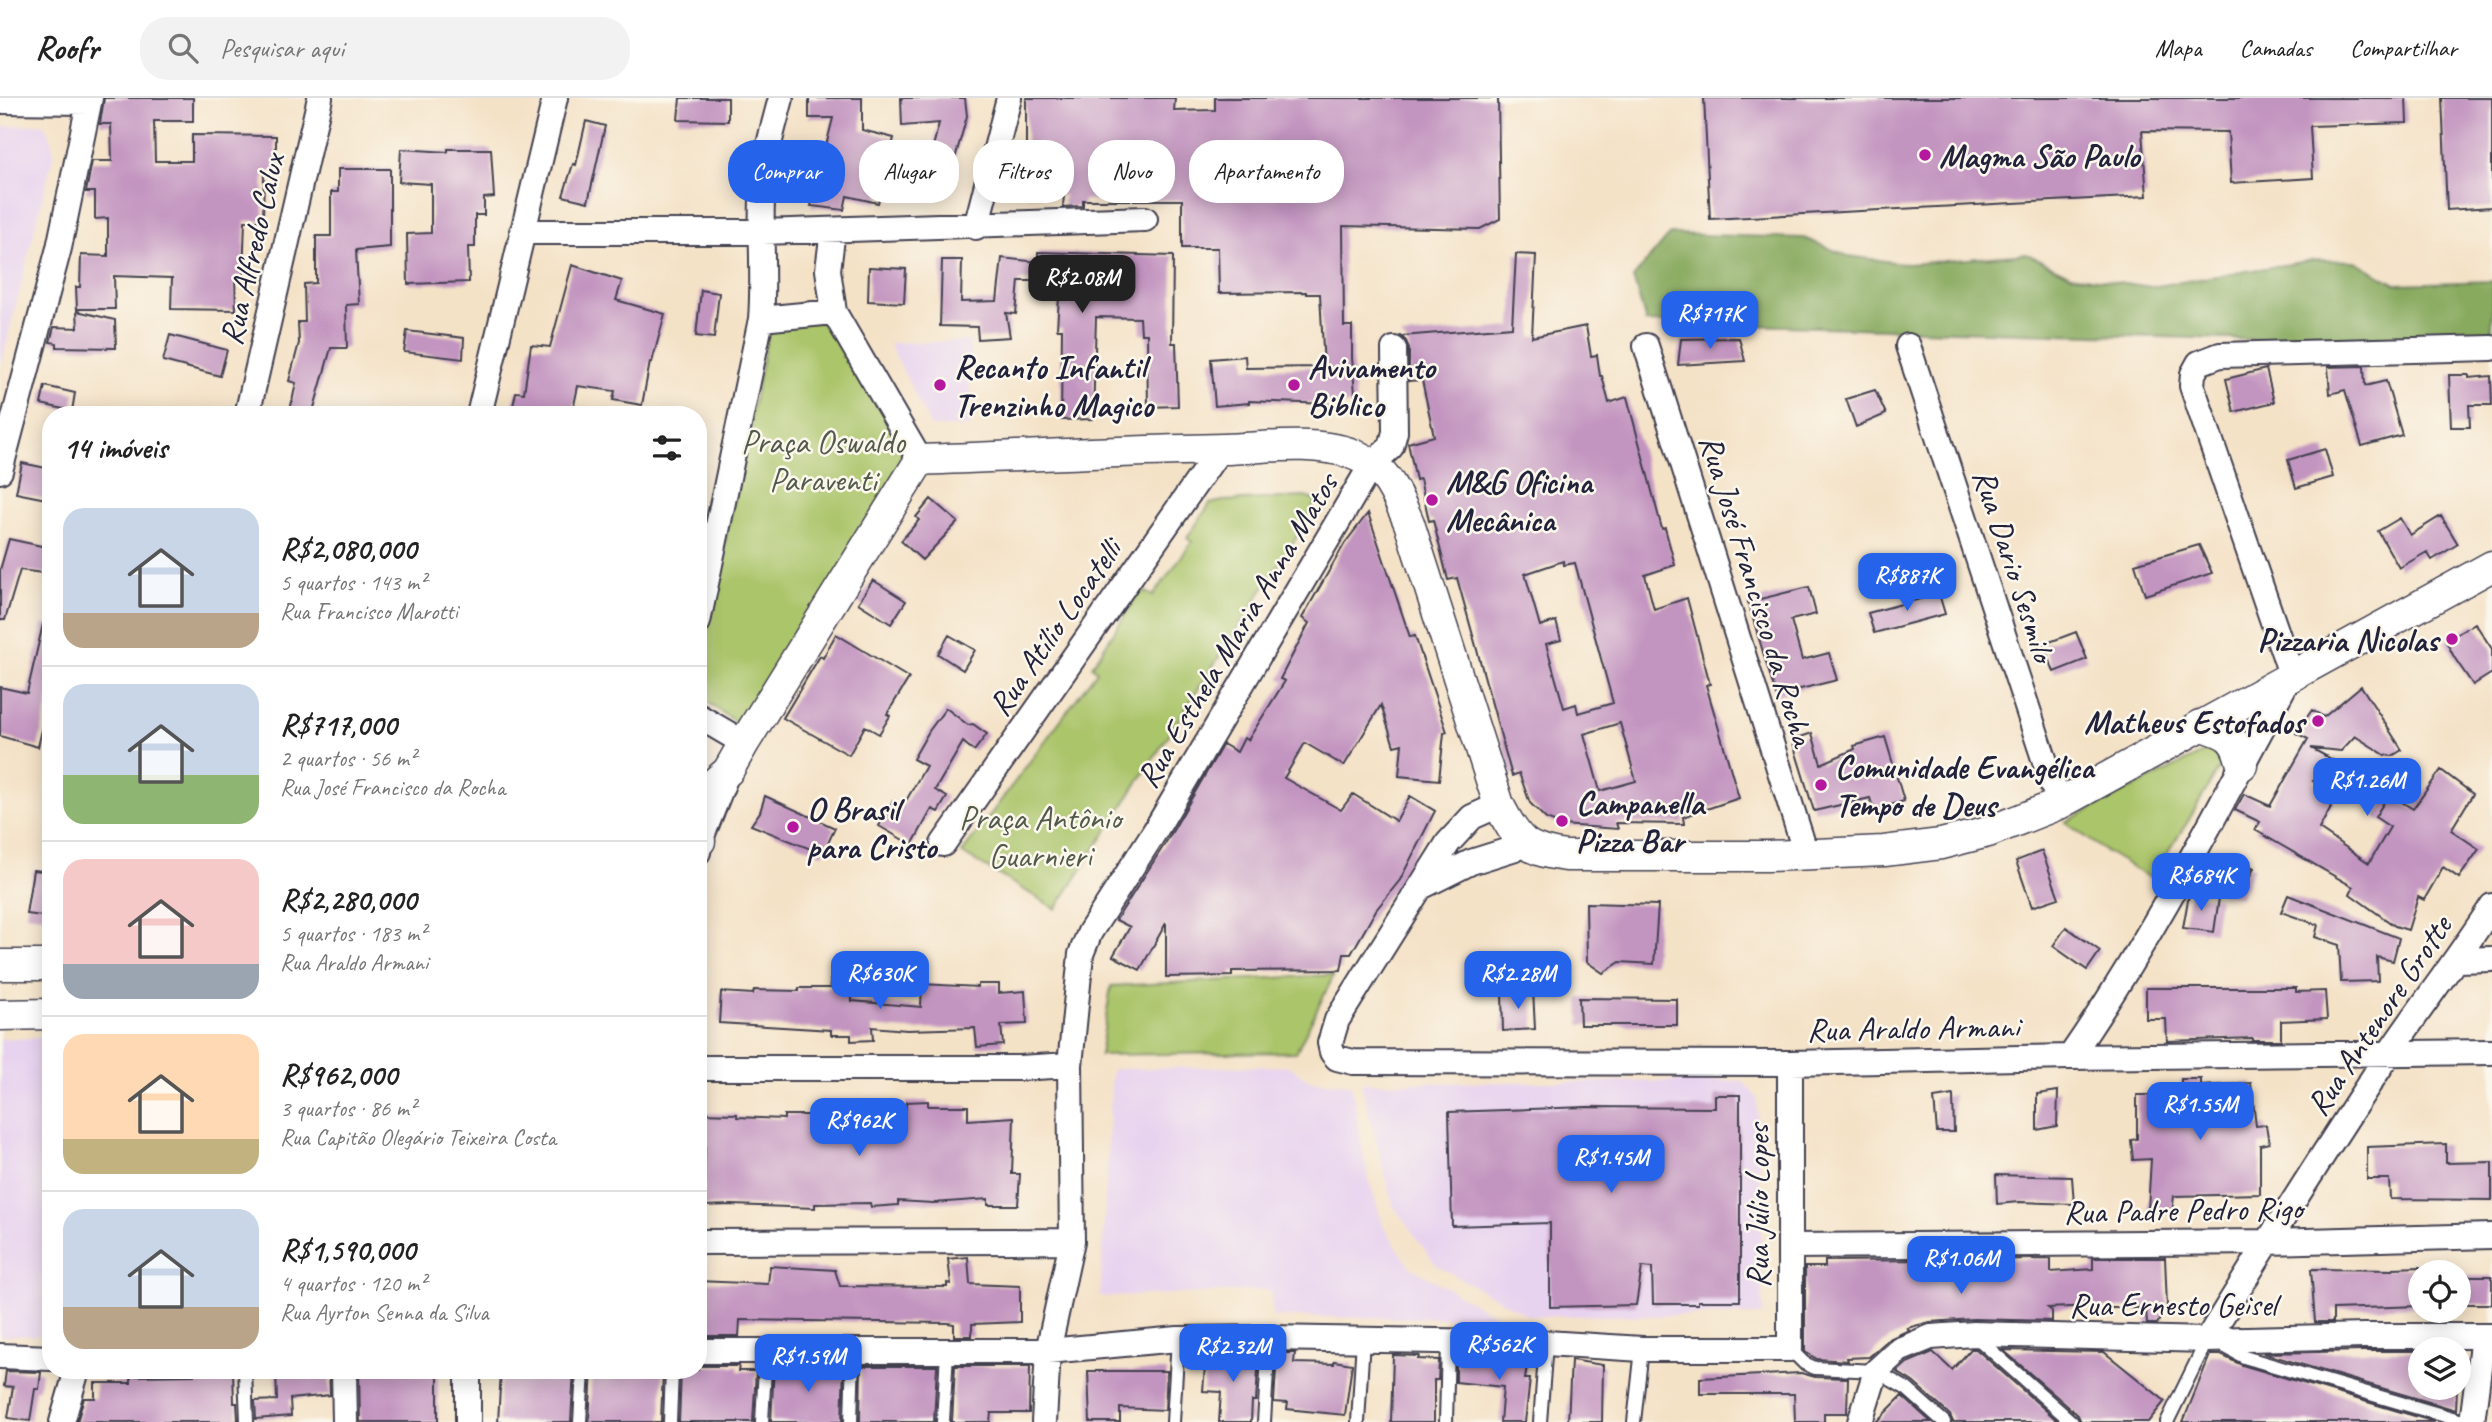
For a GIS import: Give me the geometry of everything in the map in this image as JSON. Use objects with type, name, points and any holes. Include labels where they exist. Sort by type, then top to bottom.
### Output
[{"type":"street","name":"Rua Alfredo Calux","points":[[249,406],[320,98]]},
{"type":"street","points":[[481,406],[555,98]]},
{"type":"street","points":[[707,579],[761,319],[764,277],[764,172],[781,98]]},
{"type":"street","points":[[976,227],[1010,98]]},
{"type":"street","points":[[0,101],[89,100],[59,248],[0,471]]},
{"type":"street","points":[[522,232],[762,232],[976,227],[1144,219]]},
{"type":"street","points":[[833,230],[828,270],[834,312],[920,460]]},
{"type":"street","points":[[761,319],[834,312]]},
{"type":"street","name":"Rua José Francisco da Rocha","points":[[1646,346],[1806,855]]},
{"type":"street","name":"Rua Dario Sesmilo","points":[[1908,346],[2059,804]]},
{"type":"street","points":[[2070,1057],[2164,905],[2291,674],[2192,386],[2193,374],[2199,363],[2220,355],[2492,348]]},
{"type":"street","name":"Rua Esthela Maria Anna Matos","points":[[1044,1422],[1048,1351],[1072,1241],[1070,1065],[1081,954],[1090,932],[1155,831],[1372,464],[1391,447],[1395,432],[1394,349]]},
{"type":"street","points":[[920,460],[1317,447],[1350,454],[1372,464],[1393,485],[1409,523],[1499,805],[1511,829],[1525,845],[1539,852],[1566,856],[1806,855],[1884,851],[1941,844],[1988,832],[2059,804],[2291,674],[2492,566]]},
{"type":"street","name":"Rua Atílio Locatelli","points":[[943,844],[1220,449]]},
{"type":"street","points":[[707,824],[728,771],[744,743],[920,460]]},
{"type":"street","points":[[707,721],[744,743]]},
{"type":"street","points":[[2200,726],[2229,735],[2235,741],[2242,765]]},
{"type":"street","points":[[707,789],[728,771]]},
{"type":"street","points":[[1421,888],[1448,843],[1462,826],[1472,817],[1499,805]]},
{"type":"street","points":[[1421,888],[1471,862],[1525,845]]},
{"type":"street","name":"Rua Araldo Armani","points":[[1421,888],[1331,1032],[1332,1052],[1337,1058],[1353,1062],[1790,1063],[2492,1052]]},
{"type":"street","name":"Rua Antenore Grotte","points":[[2209,1340],[2267,1242],[2390,1054],[2492,906]]},
{"type":"street","points":[[2457,960],[2492,959]]},
{"type":"street","points":[[0,964],[42,965]]},
{"type":"street","points":[[0,1015],[42,1014]]},
{"type":"street","name":"Rua Júlio Lopes","points":[[1790,1063],[1790,1349]]},
{"type":"street","points":[[707,1068],[1019,1068],[1070,1065]]},
{"type":"street","name":"Rua Padre Pedro Rigo","points":[[1791,1246],[2267,1242],[2492,1236]]},
{"type":"street","points":[[707,1242],[1072,1241]]},
{"type":"street","name":"Rua Ernesto Geisel","points":[[1876,1371],[1899,1350],[1920,1341],[1931,1337],[1974,1334],[2209,1340],[2488,1336]]},
{"type":"street","points":[[2472,1422],[2488,1336]]},
{"type":"street","points":[[707,1351],[1048,1351],[1178,1339],[1269,1338],[1546,1343],[1642,1349],[1790,1349]]},
{"type":"street","points":[[0,1356],[42,1358]]},
{"type":"street","points":[[1860,1422],[1876,1371]]},
{"type":"street","points":[[62,1422],[74,1379]]},
{"type":"street","points":[[344,1379],[345,1422]]},
{"type":"street","points":[[468,1379],[468,1422]]},
{"type":"lane","points":[[1974,1334],[2072,1422]]},
{"type":"lane","points":[[1264,1422],[1269,1338]]},
{"type":"lane","points":[[1173,1422],[1178,1339]]},
{"type":"lane","points":[[1358,1422],[1363,1339]]},
{"type":"lane","points":[[2167,1422],[2209,1340],[2244,1357],[2466,1422]]},
{"type":"lane","points":[[1446,1422],[1448,1341]]},
{"type":"lane","points":[[1540,1422],[1546,1343]]},
{"type":"lane","points":[[1634,1422],[1642,1349]]},
{"type":"lane","points":[[1790,1349],[1804,1363],[1815,1368],[1876,1371],[1907,1389],[1944,1422]]},
{"type":"lane","points":[[762,1422],[766,1350]]},
{"type":"lane","points":[[851,1422],[853,1351]]},
{"type":"lane","points":[[943,1422],[947,1352]]},
{"type":"lane","points":[[245,1379],[247,1422]]},
{"type":"lane","points":[[580,1422],[582,1379]]},
{"type":"lane","points":[[670,1422],[672,1379]]},
{"type":"shaded area","points":[[43,124],[54,152],[0,369],[0,127]]},
{"type":"shaded area","name":"Recanto Infantil Trenzinho Magico","points":[[970,341],[970,427],[931,427],[889,343]]},
{"type":"shaded area","points":[[42,1038],[42,1335],[0,1336],[0,1039]]},
{"type":"shaded area","points":[[1288,1066],[1311,1081],[1351,1084],[1367,1173],[1383,1225],[1410,1267],[1500,1318],[1273,1317],[1270,1290],[1100,1297],[1112,1069]]},
{"type":"shaded area","points":[[1743,1081],[1757,1098],[1763,1315],[1529,1316],[1436,1265],[1393,1205],[1361,1083]]},
{"type":"green space","points":[[1670,234],[1804,238],[1848,256],[1908,264],[2027,254],[2071,275],[2151,287],[2313,260],[2355,261],[2396,284],[2492,281],[2492,338],[2365,343],[1646,322],[1633,278]]},
{"type":"green space","name":"Praça Oswaldo Paraventi","points":[[771,318],[828,322],[920,460],[741,726],[707,701],[707,629]]},
{"type":"green space","name":"Praça Antônio Guarnieri","points":[[1304,497],[1316,500],[1307,521],[1056,909],[962,853],[1097,671],[1092,666],[1141,590],[1153,596],[1192,542],[1187,538],[1210,504]]},
{"type":"green space","points":[[2205,752],[2214,753],[2220,767],[2150,878],[2105,851],[2065,822]]},
{"type":"green space","points":[[1334,975],[1296,1052],[1100,1055],[1111,986]]},
{"type":"building","points":[[104,98],[193,98],[193,121],[154,121],[155,161],[192,161],[192,135],[276,136],[276,172],[264,172],[263,221],[245,221],[243,277],[235,277],[236,310],[171,309],[172,278],[114,276],[115,309],[77,309],[76,287],[80,287],[81,255],[108,256],[108,218],[95,219],[95,192],[86,192],[92,161],[112,161],[111,124],[100,124]]},
{"type":"building","points":[[680,98],[728,98],[728,121],[678,120]]},
{"type":"building","points":[[809,98],[862,98],[862,130],[894,138],[859,140],[859,199],[847,196],[844,210],[811,206],[812,203],[845,203],[845,140],[828,140],[833,118],[809,118]]},
{"type":"building","points":[[901,98],[965,98],[967,116],[959,144],[959,140],[935,140],[939,123],[902,126]]},
{"type":"building","points":[[1026,98],[1175,98],[1174,111],[1215,110],[1215,98],[1498,98],[1500,219],[1480,229],[1343,226],[1344,326],[1352,326],[1356,405],[1249,401],[1215,406],[1211,359],[1245,356],[1246,368],[1324,367],[1320,294],[1219,293],[1218,248],[1182,248],[1182,200],[1175,200],[1175,140],[1088,140],[1088,200],[1083,200],[1083,206],[1063,207],[1063,203],[1074,203],[1074,140],[1026,140]]},
{"type":"building","name":"Magma São Paulo","points":[[1704,98],[2406,98],[2407,123],[2310,126],[2313,178],[2231,183],[2228,132],[2142,131],[2147,196],[1710,219]]},
{"type":"building","points":[[2442,98],[2492,98],[2492,207],[2447,210]]},
{"type":"building","points":[[586,121],[605,126],[588,202],[563,196],[573,164],[576,165]]},
{"type":"building","points":[[401,149],[448,152],[448,149],[491,149],[494,197],[484,198],[484,215],[475,215],[475,247],[468,247],[469,282],[408,284],[407,234],[431,233],[431,184],[399,182]]},
{"type":"building","points":[[338,169],[390,169],[390,247],[356,250],[359,304],[346,305],[347,348],[331,348],[315,406],[291,406],[296,383],[289,381],[299,343],[298,322],[305,322],[304,284],[316,283],[316,236],[331,236],[331,192],[338,192]]},
{"type":"building","points":[[1038,252],[1173,256],[1172,343],[1176,343],[1178,406],[1148,407],[1147,334],[1141,334],[1140,318],[1096,317],[1093,419],[1061,420],[1062,329],[1057,329],[1060,281],[1019,281],[1016,314],[1006,313],[1010,337],[978,339],[977,327],[940,326],[942,260],[962,260],[961,302],[997,301],[1002,258],[1038,262]]},
{"type":"building","points":[[1516,254],[1536,255],[1532,337],[1586,326],[1591,356],[1597,355],[1600,376],[1609,403],[1627,397],[1662,529],[1665,528],[1675,565],[1645,575],[1654,609],[1687,598],[1710,684],[1706,685],[1739,798],[1683,817],[1684,824],[1616,823],[1618,829],[1562,825],[1546,819],[1530,803],[1519,773],[1512,776],[1457,578],[1448,580],[1433,520],[1429,521],[1420,479],[1416,480],[1408,443],[1434,436],[1422,380],[1409,381],[1409,348],[1401,336],[1512,327]],"holes":[[[1563,561],[1564,565],[1575,563],[1613,703],[1578,713],[1576,704],[1564,708],[1546,644],[1561,640],[1556,621],[1540,626],[1525,574]],[[1620,723],[1636,781],[1600,791],[1584,734]]]},
{"type":"building","points":[[572,265],[622,281],[616,300],[665,314],[650,362],[642,405],[613,400],[615,391],[578,386],[574,406],[513,406],[516,392],[524,393],[531,345],[550,347]]},
{"type":"building","points":[[869,267],[906,269],[904,303],[868,301]]},
{"type":"building","points":[[701,290],[719,293],[714,338],[696,336]]},
{"type":"building","points":[[77,311],[115,320],[116,348],[57,347],[57,343],[50,342],[54,327],[78,328]]},
{"type":"building","points":[[407,331],[464,338],[463,359],[404,352]]},
{"type":"building","points":[[170,335],[227,350],[220,376],[163,361]]},
{"type":"building","points":[[1739,338],[1745,361],[1678,365],[1681,339]]},
{"type":"building","points":[[2364,366],[2365,386],[2386,381],[2402,435],[2362,446],[2345,390],[2330,394],[2328,367]]},
{"type":"building","points":[[2266,369],[2274,402],[2234,412],[2226,379]]},
{"type":"building","points":[[2449,375],[2469,375],[2469,378],[2491,376],[2492,405],[2469,405],[2470,427],[2451,427]]},
{"type":"building","points":[[45,386],[75,393],[73,406],[41,404]]},
{"type":"building","points":[[1875,390],[1886,414],[1856,427],[1846,399]]},
{"type":"building","points":[[2325,449],[2333,477],[2296,488],[2288,460]]},
{"type":"building","points":[[22,463],[42,467],[42,498],[16,493]]},
{"type":"building","points":[[931,499],[958,522],[922,560],[901,541],[919,520],[916,517]]},
{"type":"building","points":[[1368,513],[1410,637],[1415,636],[1447,732],[1444,733],[1439,780],[1399,776],[1402,744],[1394,746],[1381,705],[1344,766],[1305,743],[1284,778],[1341,810],[1353,794],[1396,821],[1410,796],[1435,811],[1400,880],[1376,910],[1351,954],[1344,954],[1341,970],[1232,971],[1232,976],[1166,977],[1166,923],[1140,970],[1113,956],[1130,927],[1116,920],[1168,839],[1223,744],[1237,752],[1244,738],[1248,740],[1285,681],[1280,679],[1309,623],[1302,618],[1345,543]]},
{"type":"building","points":[[2441,516],[2458,544],[2432,560],[2427,552],[2399,568],[2378,531],[2400,518],[2410,535]]},
{"type":"building","points":[[9,539],[42,546],[42,573],[20,570],[5,620],[0,620],[0,570]]},
{"type":"building","points":[[2199,545],[2212,573],[2145,595],[2135,564]]},
{"type":"building","points":[[873,580],[906,601],[891,624],[858,603]]},
{"type":"building","points":[[1809,587],[1816,614],[1791,620],[1802,660],[1829,653],[1837,680],[1776,695],[1748,602]]},
{"type":"building","points":[[1939,594],[1945,614],[1874,633],[1868,613]]},
{"type":"building","points":[[2475,623],[2492,649],[2492,673],[2473,685],[2446,641]]},
{"type":"building","points":[[42,628],[42,730],[38,747],[0,736],[0,687],[27,693]]},
{"type":"building","points":[[2076,632],[2087,659],[2054,672],[2044,644]]},
{"type":"building","points":[[836,634],[909,678],[887,714],[890,716],[879,734],[865,726],[849,755],[783,718]]},
{"type":"building","points":[[949,635],[975,650],[963,670],[938,654]]},
{"type":"building","points":[[2361,686],[2402,750],[2392,756],[2385,755],[2355,736],[2341,751],[2311,748],[2333,760],[2313,781],[2338,794],[2319,829],[2369,863],[2390,827],[2375,817],[2389,794],[2413,809],[2441,770],[2473,794],[2451,830],[2479,849],[2459,878],[2443,867],[2424,900],[2418,897],[2408,930],[2395,926],[2350,894],[2353,887],[2255,830],[2260,822],[2235,810],[2244,794],[2270,806],[2308,739],[2296,733],[2312,710],[2324,717]]},
{"type":"building","points":[[946,708],[968,725],[973,724],[987,734],[974,751],[963,742],[935,790],[947,797],[938,812],[932,809],[912,845],[879,826],[893,801],[903,806],[926,766],[913,759]]},
{"type":"building","points":[[1812,733],[1821,764],[1855,749],[1854,746],[1885,737],[1904,801],[1874,810],[1870,798],[1814,811],[1792,740]]},
{"type":"building","name":"O Brasil para Cristo","points":[[765,796],[835,828],[823,854],[751,825],[760,812]]},
{"type":"building","points":[[2042,851],[2059,898],[2032,907],[2016,861]]},
{"type":"building","points":[[2233,857],[2254,868],[2240,897],[2220,893],[2224,875]]},
{"type":"building","points":[[33,870],[42,871],[42,916],[26,914]]},
{"type":"building","points":[[2189,894],[2219,898],[2214,932],[2183,928]]},
{"type":"building","points":[[2288,895],[2399,938],[2393,961],[2377,957],[2378,981],[2341,982],[2339,945],[2315,937],[2318,925],[2281,912]]},
{"type":"building","points":[[1586,903],[1658,905],[1654,964],[1620,962],[1603,973],[1587,962]]},
{"type":"building","points":[[2066,927],[2100,951],[2087,970],[2053,946]]},
{"type":"building","points":[[851,979],[852,1001],[921,1007],[922,984],[978,987],[978,984],[999,984],[999,993],[1025,991],[1027,1024],[1001,1025],[1003,1045],[977,1047],[975,1028],[907,1030],[872,1027],[873,1040],[851,1041],[851,1035],[831,1035],[831,1030],[719,1023],[721,992],[753,994],[754,990],[799,991],[799,988],[831,988],[830,980]]},
{"type":"building","points":[[2146,988],[2296,988],[2296,992],[2325,991],[2327,1019],[2281,1021],[2281,1040],[2252,1038],[2167,1041],[2166,1019],[2146,1019]]},
{"type":"building","points":[[1533,990],[1535,1029],[1503,1031],[1502,992]]},
{"type":"building","points":[[1579,998],[1677,999],[1677,1025],[1580,1025]]},
{"type":"building","points":[[2181,1079],[2201,1079],[2201,1086],[2251,1083],[2256,1126],[2266,1125],[2269,1143],[2260,1145],[2260,1194],[2174,1196],[2172,1213],[2148,1210],[2151,1159],[2133,1160],[2131,1140],[2137,1139],[2137,1095],[2181,1095]]},
{"type":"building","points":[[2058,1091],[2057,1126],[2037,1130],[2037,1094]]},
{"type":"building","points":[[1715,1095],[1740,1095],[1740,1301],[1653,1304],[1652,1268],[1642,1267],[1636,1305],[1550,1307],[1550,1223],[1452,1226],[1449,1112],[1586,1107],[1715,1108]]},
{"type":"building","points":[[1953,1095],[1954,1132],[1937,1132],[1934,1098]]},
{"type":"building","points":[[928,1101],[928,1106],[968,1106],[968,1120],[1014,1117],[1012,1174],[1020,1174],[1018,1205],[988,1205],[988,1199],[933,1203],[898,1201],[898,1205],[871,1207],[870,1203],[815,1204],[815,1208],[707,1206],[707,1113],[784,1119],[784,1115],[822,1115],[822,1111],[906,1109],[906,1102]]},
{"type":"building","points":[[2446,1144],[2446,1163],[2492,1162],[2492,1200],[2390,1199],[2389,1179],[2367,1179],[2367,1147]]},
{"type":"building","points":[[1996,1175],[2072,1177],[2074,1204],[1997,1204]]},
{"type":"building","points":[[968,1257],[970,1284],[1020,1286],[1020,1322],[972,1324],[972,1336],[954,1336],[954,1324],[948,1323],[740,1320],[739,1336],[707,1336],[707,1281],[768,1284],[770,1266],[835,1270],[840,1286],[947,1287],[947,1283],[951,1284],[948,1259]]},
{"type":"building","points":[[2093,1258],[2165,1258],[2167,1306],[2157,1324],[2147,1324],[2146,1308],[2048,1308],[2052,1311],[2052,1321],[1973,1319],[1930,1322],[1907,1328],[1909,1330],[1889,1339],[1869,1357],[1847,1358],[1848,1361],[1817,1359],[1805,1352],[1805,1267],[1825,1267],[1825,1261],[2051,1259],[2051,1272],[2093,1269]]},
{"type":"building","points":[[2408,1267],[2408,1306],[2333,1309],[2333,1322],[2315,1322],[2311,1269]]},
{"type":"building","points":[[2471,1276],[2492,1276],[2492,1304],[2471,1304]]},
{"type":"building","points":[[1971,1349],[1976,1349],[2059,1422],[1953,1422],[1950,1415],[1913,1382],[1897,1372],[1907,1363],[1933,1352],[1952,1370]]},
{"type":"building","points":[[2003,1350],[2104,1352],[2165,1401],[2148,1422],[2081,1422],[2078,1415]]},
{"type":"building","points":[[2408,1351],[2408,1396],[2263,1353]]},
{"type":"building","points":[[1277,1353],[1295,1353],[1294,1363],[1334,1364],[1334,1361],[1352,1364],[1345,1415],[1287,1409],[1288,1403],[1274,1402]]},
{"type":"building","points":[[1206,1354],[1259,1354],[1256,1401],[1252,1401],[1251,1422],[1219,1422],[1221,1392],[1203,1391]]},
{"type":"building","points":[[1393,1355],[1439,1360],[1438,1380],[1434,1380],[1434,1422],[1391,1422]]},
{"type":"building","points":[[2210,1355],[2221,1355],[2242,1365],[2435,1422],[2183,1422]]},
{"type":"building","points":[[1462,1356],[1528,1359],[1525,1379],[1530,1379],[1525,1422],[1500,1422],[1503,1387],[1456,1382],[1456,1360],[1462,1360]]},
{"type":"building","points":[[1571,1360],[1603,1365],[1602,1422],[1568,1422]]},
{"type":"building","points":[[707,1366],[739,1366],[738,1371],[756,1371],[753,1422],[679,1422],[681,1379],[707,1379]]},
{"type":"building","points":[[774,1366],[844,1366],[842,1422],[771,1422]]},
{"type":"building","points":[[861,1366],[937,1366],[934,1422],[860,1422]]},
{"type":"building","points":[[955,1366],[1030,1366],[1029,1413],[991,1413],[990,1422],[952,1422]]},
{"type":"building","points":[[6,1371],[41,1372],[39,1389],[35,1389],[30,1421],[8,1418],[13,1387],[4,1386]]},
{"type":"building","points":[[1088,1371],[1167,1371],[1165,1410],[1120,1408],[1120,1422],[1090,1422]]},
{"type":"building","points":[[1801,1373],[1815,1377],[1848,1378],[1847,1413],[1824,1413],[1824,1422],[1795,1422],[1794,1394],[1700,1394],[1700,1378]]},
{"type":"building","points":[[131,1379],[233,1379],[238,1420],[77,1422],[84,1398],[95,1398],[95,1383],[131,1383]]},
{"type":"building","points":[[276,1379],[329,1379],[330,1395],[290,1399],[291,1416],[256,1419],[255,1401],[277,1400]]},
{"type":"building","points":[[359,1379],[438,1379],[438,1422],[360,1422]]},
{"type":"building","points":[[500,1379],[573,1379],[571,1422],[498,1422]]},
{"type":"building","points":[[591,1379],[663,1379],[661,1422],[589,1422]]},
{"type":"building","points":[[1902,1396],[1931,1422],[1876,1422]]},
{"type":"building","points":[[2422,1400],[2456,1400],[2456,1410]]},
{"type":"place","name":"Magma São Paulo","points":[[1925,155]]},
{"type":"place","name":"Recanto Infantil Trenzinho Magico","points":[[940,385]]},
{"type":"place","name":"Avivamento Biblico","points":[[1294,385]]},
{"type":"place","name":"M&G Oficina Mecânica","points":[[1432,500]]},
{"type":"place","name":"Pizzaria Nicolas","points":[[2452,639]]},
{"type":"place","name":"Matheus Estofados","points":[[2318,721]]},
{"type":"place","name":"Comunidade Evangélica Tempo de Deus","points":[[1821,785]]},
{"type":"place","name":"Campanella Pizza Bar","points":[[1562,821]]},
{"type":"place","name":"O Brasil para Cristo","points":[[793,827]]}]
